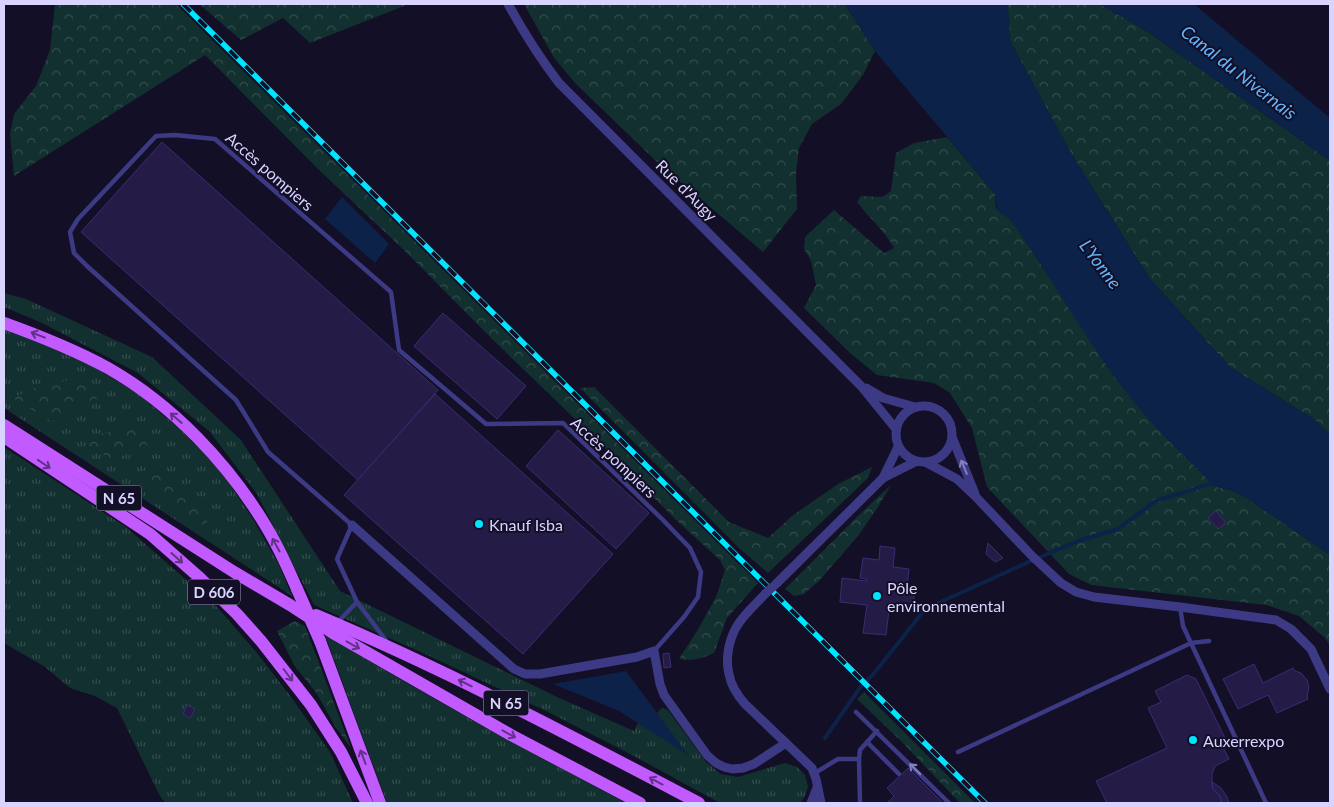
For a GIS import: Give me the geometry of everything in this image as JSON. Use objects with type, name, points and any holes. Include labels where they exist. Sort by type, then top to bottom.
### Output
[{"type":"main road","points":[[4,323],[38,335],[108,368],[140,389],[178,419],[205,445],[228,472],[267,528],[282,556],[320,641],[380,803]]},
{"type":"main road","name":"N 65","points":[[4,425],[333,633],[511,735],[640,803]]},
{"type":"main road","name":"D 606","points":[[4,437],[150,534],[238,614],[311,705],[341,752],[367,803]]},
{"type":"main road","name":"N 65","points":[[290,605],[392,648],[516,708],[700,803]]},
{"type":"street","name":"Rue d'Augy","points":[[508,4],[537,54],[559,83],[861,386],[896,429]]},
{"type":"street","name":"Rue d'Augy","points":[[861,386],[883,398],[915,407]]},
{"type":"street","points":[[915,407],[933,407],[942,412],[952,427],[950,446],[936,460],[927,463],[915,462],[908,458],[898,447],[895,438],[898,422],[902,415],[915,407]]},
{"type":"street","points":[[952,437],[976,497]]},
{"type":"street","points":[[883,478],[898,447]]},
{"type":"street","points":[[821,803],[814,773],[806,762],[738,695],[729,674],[728,654],[733,632],[738,623],[766,594],[883,478],[915,462]]},
{"type":"street","points":[[927,463],[957,479],[1036,560],[1061,583],[1076,592],[1094,597],[1276,620],[1291,629],[1311,649],[1330,689]]},
{"type":"street","points":[[352,525],[514,670],[525,674],[540,674],[637,657],[654,651],[664,695],[707,755],[716,763],[732,769],[743,768],[754,764],[786,743]]},
{"type":"street","points":[[811,803],[817,788]]},
{"type":"lane","name":"Accès pompiers","points":[[352,525],[268,452],[236,400],[86,266],[74,253],[70,232],[78,219],[156,136],[175,135],[216,139],[391,292],[399,350],[486,424],[563,423],[662,519],[690,548],[701,572],[698,597],[684,617],[654,651]]},
{"type":"lane","points":[[352,525],[337,559],[358,602],[392,648]]},
{"type":"lane","points":[[336,624],[358,602]]},
{"type":"lane","points":[[1180,607],[1183,626],[1266,803]]},
{"type":"lane","points":[[958,752],[1191,643],[1209,641]]},
{"type":"lane","points":[[856,712],[950,803]]},
{"type":"lane","points":[[860,803],[860,750],[877,732]]},
{"type":"lane","points":[[868,742],[899,774]]},
{"type":"lane","points":[[814,773],[838,759],[859,759]]},
{"type":"green space","points":[[55,4],[176,4],[758,583],[727,618],[714,653],[697,659],[679,659],[716,597],[725,570],[720,560],[676,520],[405,251],[318,169],[205,55],[14,176],[10,134],[14,114],[36,86],[50,50]]},
{"type":"green space","points":[[199,4],[409,4],[310,43],[283,18],[241,40]]},
{"type":"green space","points":[[524,4],[845,4],[875,51],[863,75],[841,104],[812,124],[799,148],[796,174],[797,209],[763,252],[656,161],[576,84],[554,58]]},
{"type":"green space","points":[[1006,4],[1100,4],[1148,32],[1330,160],[1330,434],[1315,420],[1230,367],[1150,279],[1072,155],[1010,41]]},
{"type":"green space","points":[[947,137],[995,194],[996,208],[1015,225],[1112,373],[1136,404],[1169,441],[1209,480],[1212,486],[1231,490],[1247,498],[1330,555],[1330,646],[1325,638],[1299,616],[1266,605],[1091,585],[1069,574],[987,487],[972,428],[950,393],[934,383],[877,375],[850,353],[804,308],[816,285],[811,261],[804,249],[805,237],[834,210],[884,253],[894,248],[886,235],[857,202],[861,196],[882,197],[891,191],[896,153],[914,143]]},
{"type":"green space","points":[[4,293],[26,299],[152,357],[241,440],[340,591],[557,697],[634,731],[642,714],[650,720],[662,708],[668,710],[706,762],[721,774],[738,777],[785,763],[797,767],[805,775],[808,787],[804,798],[800,803],[720,803],[548,712],[423,653],[314,605],[257,494],[210,432],[138,373],[40,322],[4,307]]},
{"type":"green space","points":[[4,329],[37,339],[93,366],[137,393],[183,432],[221,471],[253,519],[279,565],[292,596],[4,408]]},
{"type":"green space","points":[[68,380],[77,380],[100,398],[75,405],[52,422],[13,398],[32,389]]},
{"type":"green space","points":[[594,387],[729,522],[768,538],[792,516],[838,484],[872,467],[868,478],[768,573],[739,548],[580,388]]},
{"type":"green space","points":[[128,425],[148,445],[113,460],[87,445],[89,438]]},
{"type":"green space","points":[[4,447],[126,527],[217,607],[257,653],[330,752],[353,803],[165,803],[117,708],[95,696],[70,688],[45,667],[4,643]]},
{"type":"green space","points":[[146,470],[161,473],[179,481],[196,502],[214,533],[135,475]]},
{"type":"green space","points":[[891,485],[858,536],[819,581],[804,594],[794,596],[785,589],[864,510]]},
{"type":"green space","points":[[295,621],[305,626],[351,748],[336,728],[317,694],[294,665],[277,631]]},
{"type":"green space","points":[[325,635],[486,728],[626,803],[387,803]]},
{"type":"green space","points":[[864,692],[975,803],[960,803],[902,742],[857,699]]},
{"type":"water","name":"L'Yonne","points":[[845,4],[1006,4],[1010,41],[1072,155],[1150,279],[1230,367],[1315,420],[1330,434],[1330,555],[1247,498],[1231,490],[1212,486],[1209,480],[1145,415],[1098,353],[1010,219],[998,210],[995,194],[875,51]]},
{"type":"water","name":"Canal du Nivernais","points":[[1100,4],[1194,4],[1330,118],[1330,160],[1148,32]]},
{"type":"water","points":[[342,197],[389,244],[375,263],[325,219]]},
{"type":"water","points":[[626,671],[688,755],[619,711],[553,684]]},
{"type":"building","points":[[162,142],[438,390],[358,480],[81,232]]},
{"type":"building","points":[[443,313],[526,386],[497,419],[414,346]]},
{"type":"building","name":"Knauf Isba","points":[[435,394],[613,554],[523,654],[344,495]]},
{"type":"building","points":[[558,430],[649,513],[616,549],[526,466]]},
{"type":"building","points":[[1216,511],[1226,523],[1218,529],[1208,518]]},
{"type":"building","points":[[988,543],[1003,558],[995,562],[986,554]]},
{"type":"building","name":"Pôle environnemental","points":[[880,546],[895,548],[893,567],[909,569],[907,589],[915,590],[913,605],[890,602],[886,635],[863,633],[867,605],[840,602],[842,578],[866,581],[867,579],[860,578],[863,558],[879,560]]},
{"type":"building","points":[[669,653],[671,667],[664,668],[663,654]]},
{"type":"building","points":[[1254,664],[1263,683],[1293,668],[1301,673],[1307,680],[1309,687],[1308,699],[1277,713],[1268,695],[1238,709],[1223,679]]},
{"type":"building","name":"Auxerrexpo","points":[[1187,675],[1196,679],[1225,738],[1220,741],[1229,759],[1215,766],[1212,774],[1213,789],[1220,796],[1222,803],[1107,803],[1096,781],[1167,748],[1148,708],[1161,702],[1155,691]]},
{"type":"building","points":[[187,705],[195,709],[190,718],[183,714]]},
{"type":"building","points":[[908,768],[943,803],[887,803],[894,796],[887,788]]},
{"type":"building","points":[[1212,782],[1221,788],[1229,803],[1222,803],[1220,796],[1213,789]]},
{"type":"waterway","points":[[825,738],[859,689],[876,671],[925,609],[1078,541],[1118,529],[1157,500],[1213,482]]},
{"type":"railway","points":[[183,4],[985,803]]},
{"type":"place","name":"Knauf Isba","points":[[479,524]]},
{"type":"place","name":"Pôle environnemental","points":[[877,596]]},
{"type":"place","name":"Auxerrexpo","points":[[1193,740]]}]
